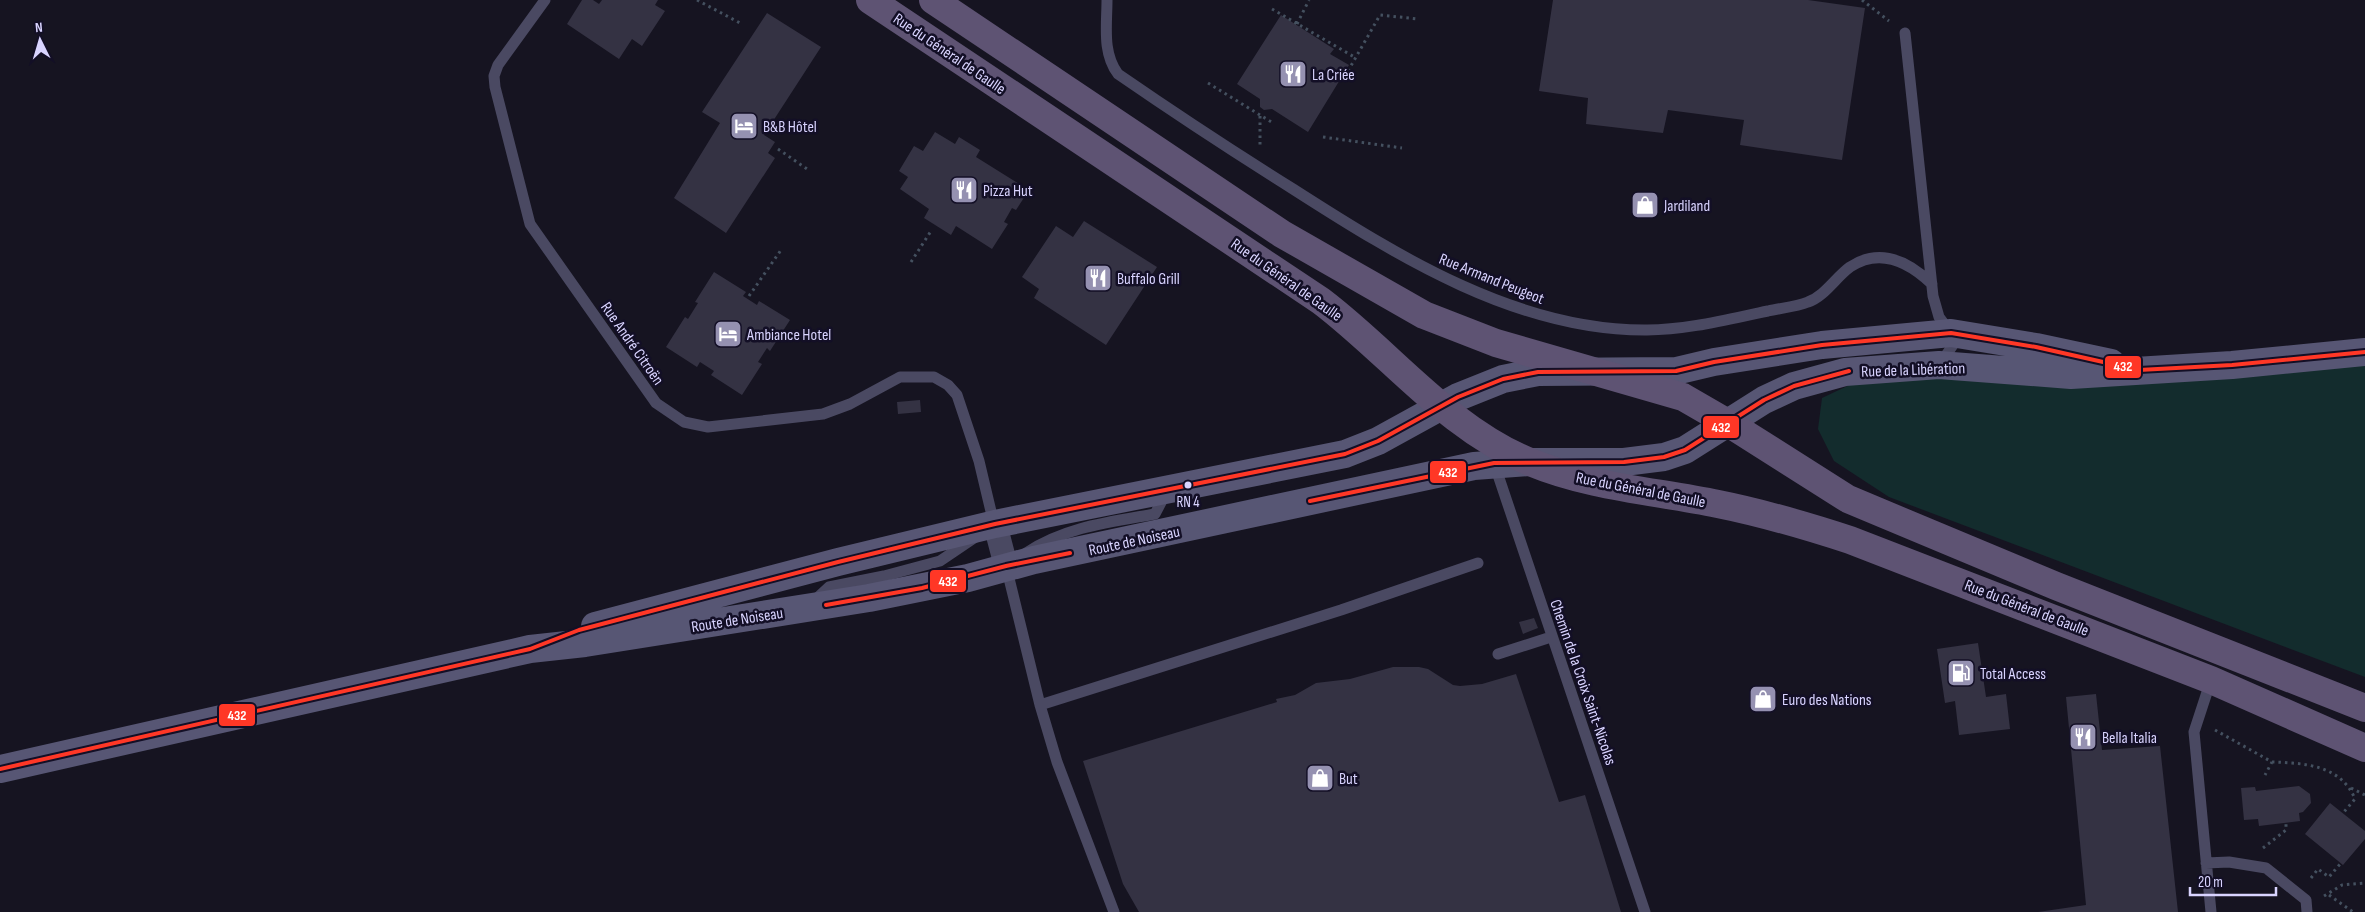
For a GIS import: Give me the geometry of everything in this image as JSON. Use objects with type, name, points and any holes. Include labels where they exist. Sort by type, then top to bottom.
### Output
[{"type":"main road","name":"Rue du Général de Gaulle","points":[[870,0],[1321,301],[1349,322],[1441,406],[1462,422],[1529,462],[1586,480],[1718,504],[1813,528],[1969,584],[2211,680],[2365,748]]},
{"type":"main road","name":"Rue du Général de Gaulle","points":[[933,0],[1282,234],[1407,305],[1450,327],[1487,340],[1683,397],[1728,423],[1848,499],[2056,586],[2365,708]]},
{"type":"main road","name":"Rue de la Libération","points":[[1441,406],[1504,379],[1538,372],[1676,371],[1714,362],[1822,345],[1951,333],[2036,347],[2139,370]]},
{"type":"main road","name":"Rue de la Libération","points":[[1529,462],[1624,462],[1664,457],[1685,450],[1764,400],[1817,378],[1845,372],[1939,365],[2071,375],[2232,365],[2365,352]]},
{"type":"main road","name":"Route de Noiseau","points":[[530,649],[579,630],[838,562],[995,524],[1345,454],[1378,441],[1441,406]]},
{"type":"main road","name":"Route de Noiseau","points":[[0,769],[530,649],[603,640],[922,588],[1006,566],[1494,463],[1529,462]]},
{"type":"street","points":[[995,524],[1006,566]]},
{"type":"lane","points":[[533,0],[535,14]]},
{"type":"lane","name":"Rue André Citroën","points":[[544,0],[498,65],[494,76],[504,124],[530,224],[656,403],[684,422],[708,427],[822,414],[850,404],[900,377],[934,377],[948,385],[957,395],[979,461],[995,524]]},
{"type":"lane","name":"Rue Armand Peugeot","points":[[1106,0],[1108,51],[1110,63],[1118,74],[1383,247],[1452,282],[1547,317],[1615,331],[1671,329],[1809,302],[1850,267],[1866,260],[1885,259],[1902,261],[1916,269],[1932,284]]},
{"type":"lane","points":[[1905,33],[1932,284],[1939,317],[1951,333],[1953,345],[1939,365]]},
{"type":"lane","name":"Chemin de la Croix Saint-Nicolas","points":[[1494,463],[1645,912]]},
{"type":"lane","points":[[1114,912],[1058,762],[1040,705],[1006,566],[1039,545],[1076,529],[1155,514],[1168,490]]},
{"type":"lane","points":[[808,608],[829,587],[884,576],[940,561],[995,524]]},
{"type":"lane","points":[[1040,705],[1341,610],[1478,563]]},
{"type":"lane","points":[[1498,654],[1551,637]]},
{"type":"lane","points":[[2211,680],[2194,732],[2211,912]]},
{"type":"lane","points":[[2206,863],[2229,862],[2266,868],[2302,897],[2308,912]]},
{"type":"path","points":[[697,0],[740,23]]},
{"type":"path","points":[[1297,24],[1309,0]]},
{"type":"path","points":[[1862,0],[1905,33]]},
{"type":"path","points":[[1272,9],[1356,58]]},
{"type":"path","points":[[1348,72],[1380,15],[1418,19]]},
{"type":"path","points":[[1208,83],[1273,123]]},
{"type":"path","points":[[1323,137],[1402,148]]},
{"type":"path","points":[[778,149],[810,171]]},
{"type":"path","points":[[911,262],[930,231]]},
{"type":"path","points":[[748,296],[781,250]]},
{"type":"path","points":[[2197,721],[2256,751],[2272,762],[2307,763],[2342,779],[2350,787],[2365,795]]},
{"type":"path","points":[[2265,775],[2272,762]]},
{"type":"path","points":[[2343,813],[2355,799],[2350,787]]},
{"type":"path","points":[[2258,867],[2258,855],[2265,845],[2286,830],[2286,823]]},
{"type":"path","points":[[2302,897],[2318,869],[2329,877],[2340,863]]},
{"type":"path","points":[[2302,897],[2329,895],[2342,885],[2365,882]]},
{"type":"path","points":[[2329,895],[2353,912]]},
{"type":"green space","points":[[2365,365],[2365,677],[1889,497],[1834,461],[1818,429],[1822,398],[1858,381]]},
{"type":"building","points":[[582,0],[593,0],[599,4],[602,0],[658,0],[655,5],[665,11],[642,46],[632,39],[619,59],[567,24]]},
{"type":"building","points":[[1553,0],[1808,0],[1865,8],[1842,160],[1740,145],[1744,120],[1668,110],[1663,133],[1586,124],[1588,98],[1539,91]]},
{"type":"building","name":"B&B Hôtel","points":[[767,13],[821,47],[764,135],[775,142],[768,153],[775,158],[726,233],[674,198],[720,123],[702,112]]},
{"type":"building","name":"La Criée","points":[[1281,15],[1334,49],[1330,54],[1349,65],[1308,132],[1272,109],[1264,110],[1260,107],[1260,99],[1237,84]]},
{"type":"building","name":"Pizza Hut","points":[[935,132],[955,144],[959,137],[980,150],[976,157],[1029,190],[1016,210],[1012,208],[1004,222],[1008,224],[992,249],[956,226],[951,235],[924,218],[929,209],[900,189],[908,177],[899,171],[914,146],[923,151]]},
{"type":"building","name":"Buffalo Grill","points":[[1084,221],[1157,267],[1106,345],[1034,298],[1039,289],[1022,277],[1056,226],[1073,237]]},
{"type":"building","name":"Ambiance Hotel","points":[[714,272],[746,292],[743,296],[757,305],[759,301],[790,320],[770,351],[767,348],[758,362],[762,364],[742,395],[711,375],[714,371],[700,362],[697,367],[666,347],[685,317],[688,319],[698,303],[695,302]]},
{"type":"building","points":[[920,400],[921,412],[898,414],[897,402]]},
{"type":"building","points":[[1534,618],[1538,628],[1523,634],[1519,622]]},
{"type":"building","points":[[1978,643],[1986,697],[2006,694],[2010,729],[1959,735],[1955,701],[1945,703],[1937,649]]},
{"type":"building","name":"But","points":[[1393,667],[1428,669],[1453,685],[1460,686],[1482,684],[1516,674],[1559,802],[1585,795],[1621,912],[1139,912],[1123,884],[1083,761],[1277,702],[1276,699],[1295,695],[1316,683],[1350,679]]},
{"type":"building","points":[[2096,694],[2102,750],[2160,746],[2178,912],[2038,912],[2086,905],[2066,697]]},
{"type":"building","points":[[2299,786],[2310,794],[2311,803],[2303,812],[2299,813],[2300,821],[2259,826],[2258,819],[2244,820],[2241,788],[2255,787],[2256,791]]},
{"type":"building","points":[[2330,803],[2365,831],[2365,839],[2343,865],[2305,834]]},
{"type":"transit line","name":"432","points":[[0,769],[530,649],[579,630],[838,562],[995,524],[1345,454],[1378,441],[1458,397],[1503,379],[1538,372],[1676,371],[1714,362],[1822,345],[1951,333],[2036,347],[2139,370],[2232,365],[2365,352]]},
{"type":"transit line","name":"432","points":[[1310,501],[1494,463],[1624,462],[1664,457],[1685,450],[1764,400],[1794,386],[1849,371]]},
{"type":"transit line","name":"432","points":[[826,605],[922,588],[1006,566],[1070,553]]},
{"type":"place","name":"La Criée","points":[[1293,74]]},
{"type":"place","name":"B&B Hôtel","points":[[744,126]]},
{"type":"place","name":"Pizza Hut","points":[[964,190]]},
{"type":"place","name":"Jardiland","points":[[1645,205]]},
{"type":"place","name":"Buffalo Grill","points":[[1098,278]]},
{"type":"place","name":"Ambiance Hotel","points":[[728,334]]},
{"type":"place","name":"RN 4","points":[[1188,485]]},
{"type":"place","name":"Total Access","points":[[1961,673]]},
{"type":"place","name":"Euro des Nations","points":[[1763,699]]},
{"type":"place","name":"Bella Italia","points":[[2083,737]]},
{"type":"place","name":"But","points":[[1320,778]]}]
